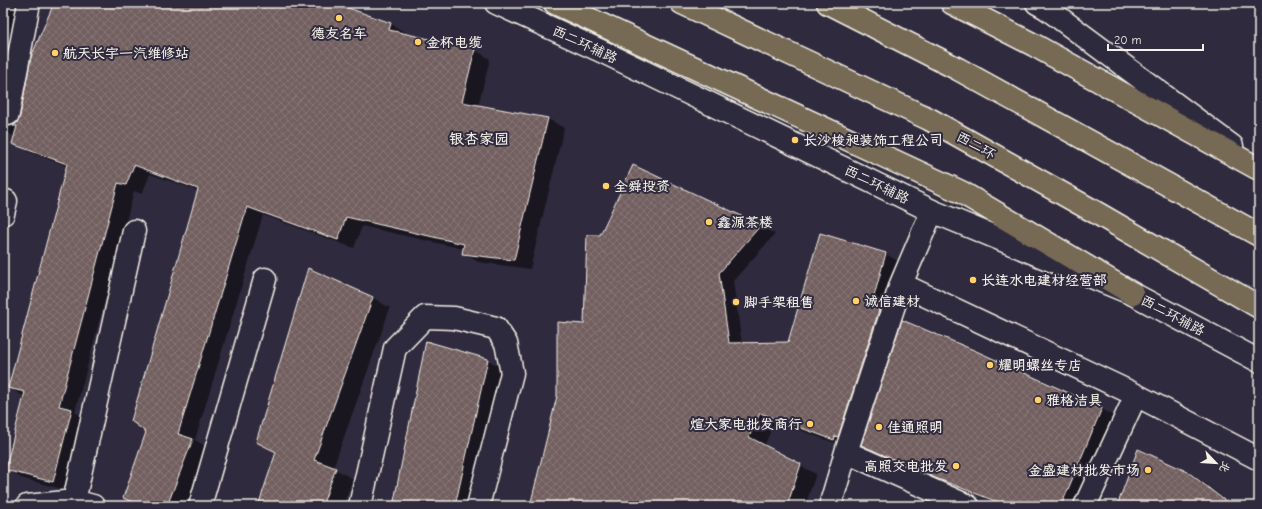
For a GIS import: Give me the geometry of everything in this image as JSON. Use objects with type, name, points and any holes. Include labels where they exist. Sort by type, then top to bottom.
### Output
[{"type":"highway","points":[[555,3],[961,192],[1133,294]]},
{"type":"highway","name":"西二环","points":[[682,3],[929,119],[1102,216],[1259,307]]},
{"type":"highway","points":[[828,3],[958,69],[1259,236]]},
{"type":"highway","points":[[952,3],[1034,45],[1259,170]]},
{"type":"street","points":[[8,114],[29,3]]},
{"type":"street","name":"西二环辅路","points":[[496,3],[601,51],[932,211],[1133,294],[1259,361]]},
{"type":"street","points":[[1037,3],[1046,8],[1259,166]]},
{"type":"street","points":[[830,506],[846,452],[901,284],[932,211]]},
{"type":"street","points":[[27,506],[83,504],[134,231]]},
{"type":"street","points":[[200,506],[265,279]]},
{"type":"street","points":[[901,284],[1136,394],[1259,459]]},
{"type":"street","points":[[360,506],[395,348],[425,317],[454,318],[496,328],[506,343],[512,373],[478,506]]},
{"type":"street","points":[[1085,506],[1136,394]]},
{"type":"street","points":[[846,452],[968,506]]},
{"type":"building","points":[[54,3],[334,3],[391,23],[389,30],[475,49],[462,102],[548,118],[514,260],[462,254],[464,244],[346,217],[338,240],[247,207],[178,434],[193,439],[167,506],[142,506],[123,498],[146,432],[131,421],[198,189],[134,165],[126,185],[118,183],[59,406],[72,409],[53,482],[5,470],[25,392],[8,388],[67,164],[12,144],[17,126],[13,126],[18,122],[20,116],[31,57]]},
{"type":"building","points":[[633,165],[761,225],[719,273],[729,343],[788,342],[820,233],[886,253],[871,307],[879,310],[838,437],[835,436],[834,440],[760,413],[749,437],[801,464],[787,506],[530,506],[557,396],[557,322],[584,324],[587,235],[600,235]]},
{"type":"building","points":[[308,268],[373,297],[314,460],[336,468],[322,506],[258,506],[276,452],[256,442]]},
{"type":"building","points":[[902,320],[976,351],[1102,408],[1061,506],[1008,506],[933,477],[861,445]]},
{"type":"building","points":[[426,341],[488,359],[455,506],[393,506]]},
{"type":"building","points":[[1138,449],[1188,472],[1232,506],[1117,506]]},
{"type":"place","name":"德友名车","points":[[339,18]]},
{"type":"place","name":"金杯电缆","points":[[418,42]]},
{"type":"place","name":"航天长宇一汽维修站","points":[[55,53]]},
{"type":"place","name":"长沙梭昶装饰工程公司","points":[[795,140]]},
{"type":"place","name":"全舜投资","points":[[606,186]]},
{"type":"place","name":"鑫源茶楼","points":[[709,222]]},
{"type":"place","name":"长连水电建材经营部","points":[[973,280]]},
{"type":"place","name":"诚信建材","points":[[856,301]]},
{"type":"place","name":"脚手架租售","points":[[736,302]]},
{"type":"place","name":"耀明螺丝专店","points":[[990,365]]},
{"type":"place","name":"雅格洁具","points":[[1038,400]]},
{"type":"place","name":"煊大家电批发商行","points":[[810,424]]},
{"type":"place","name":"佳通照明","points":[[879,427]]},
{"type":"place","name":"高照交电批发","points":[[956,466]]},
{"type":"place","name":"金盛建材批发市场","points":[[1148,470]]},
{"type":"district","name":"银杏家园","points":[[479,139]]}]
